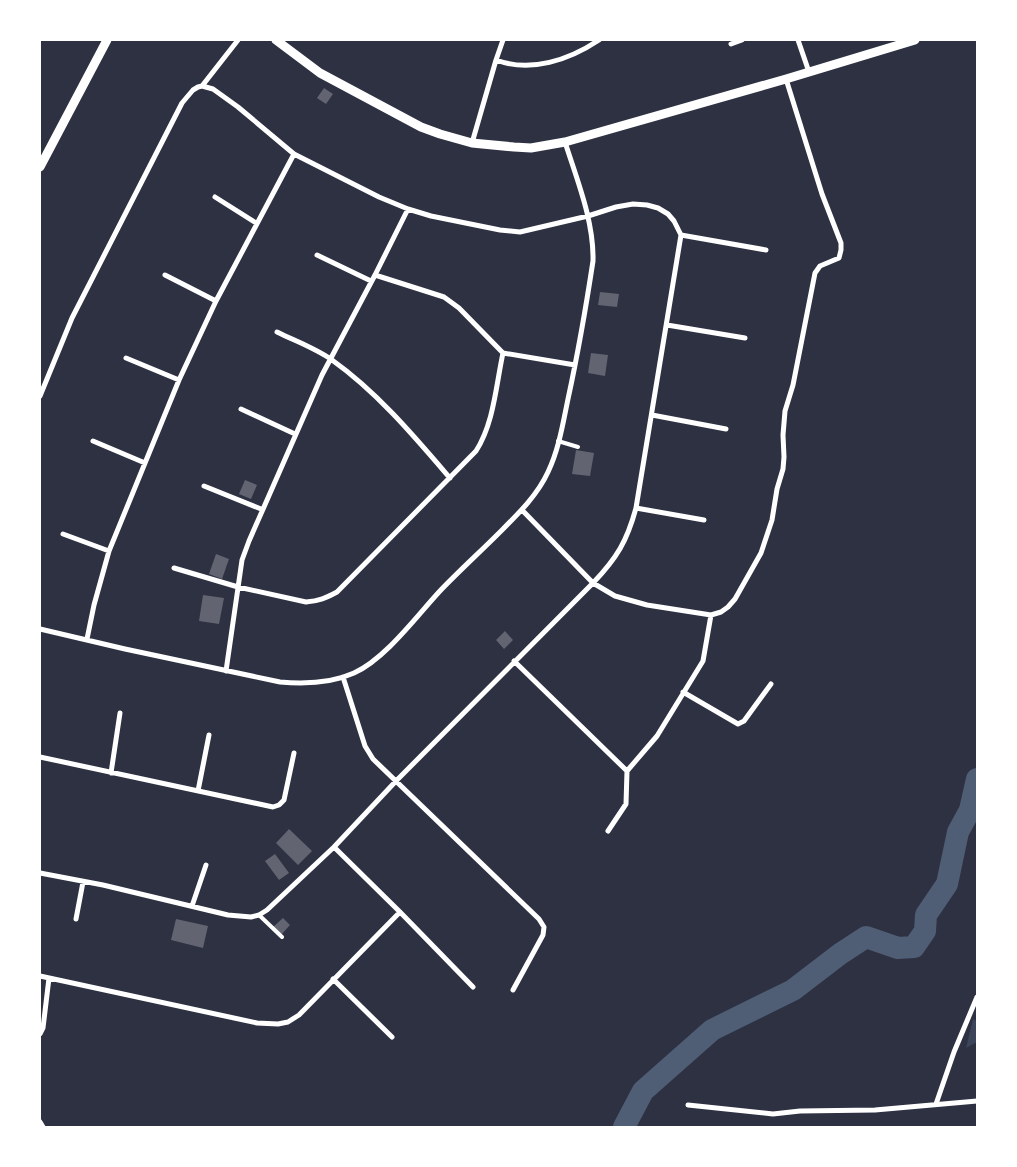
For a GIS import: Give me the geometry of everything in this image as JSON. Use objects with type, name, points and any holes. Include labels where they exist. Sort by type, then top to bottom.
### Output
[{"type":"street","points":[[40,167],[107,40]]},
{"type":"street","points":[[40,396],[72,318],[178,112],[188,95],[193,90],[202,86],[238,40]]},
{"type":"street","points":[[276,40],[320,73],[422,127],[472,143],[531,148],[565,142],[915,40]]},
{"type":"street","points":[[472,143],[503,40]]},
{"type":"street","points":[[496,60],[504,63],[532,66],[570,56],[599,40]]},
{"type":"street","points":[[731,44],[742,40]]},
{"type":"street","points":[[798,40],[809,72]]},
{"type":"street","points":[[522,510],[594,583],[615,596],[630,602],[710,615],[721,612],[735,599],[767,539],[777,489],[783,470],[782,435],[784,411],[793,385],[815,272],[820,266],[839,258],[841,250],[841,243],[822,194],[786,79]]},
{"type":"street","points":[[40,873],[235,916],[259,915],[275,903],[334,847],[514,661],[594,583],[622,548],[636,508],[681,235],[668,214],[658,208],[633,204],[520,232],[456,222],[408,209],[294,154],[238,107],[213,89],[202,86]]},
{"type":"street","points":[[40,628],[125,649],[292,684],[343,677],[364,668],[385,650],[522,510],[548,472],[558,442],[575,365],[593,261],[588,216],[565,142]]},
{"type":"street","points":[[87,639],[109,551],[179,380],[216,301],[294,154]]},
{"type":"street","points":[[215,197],[256,223]]},
{"type":"street","points":[[226,671],[242,560],[261,509],[330,358],[408,209]]},
{"type":"street","points":[[681,235],[766,250]]},
{"type":"street","points":[[317,255],[371,282]]},
{"type":"street","points":[[375,274],[444,297],[459,308],[503,353],[575,365]]},
{"type":"street","points":[[165,275],[216,301]]},
{"type":"street","points":[[667,325],[745,338]]},
{"type":"street","points":[[277,332],[330,358],[366,387],[424,447],[450,478]]},
{"type":"street","points":[[174,568],[238,588],[306,602],[317,602],[337,592],[476,451],[482,442],[489,421],[503,353]]},
{"type":"street","points":[[126,358],[179,380]]},
{"type":"street","points":[[241,409],[296,434]]},
{"type":"street","points":[[652,415],[726,429]]},
{"type":"street","points":[[93,441],[145,463]]},
{"type":"street","points":[[204,486],[261,509]]},
{"type":"street","points":[[636,508],[704,520]]},
{"type":"street","points":[[63,534],[109,551]]},
{"type":"street","points":[[608,831],[626,804],[628,771],[657,736],[703,661],[710,615]]},
{"type":"street","points":[[514,661],[628,771]]},
{"type":"street","points":[[343,677],[365,746],[373,758],[542,924],[543,935],[514,990]]},
{"type":"street","points":[[683,692],[738,724],[744,721],[771,684]]},
{"type":"street","points":[[111,773],[120,713]]},
{"type":"street","points":[[198,791],[209,735]]},
{"type":"street","points":[[40,757],[273,807],[279,805],[284,800],[294,753]]},
{"type":"street","points":[[334,847],[473,987]]},
{"type":"street","points":[[192,906],[206,865]]},
{"type":"street","points":[[76,919],[83,882]]},
{"type":"street","points":[[40,976],[257,1023],[270,1025],[288,1022],[299,1015],[400,912]]},
{"type":"street","points":[[40,1034],[43,1028],[49,978]]},
{"type":"street","points":[[334,980],[392,1037]]},
{"type":"street","points":[[936,1104],[954,1052],[977,998]]},
{"type":"street","points":[[688,1105],[773,1114],[875,1110],[977,1101]]},
{"type":"street","points":[[40,1122],[43,1127]]},
{"type":"lane","points":[[558,442],[578,447]]},
{"type":"lane","points":[[259,915],[282,937]]},
{"type":"shaded area","points":[[973,1019],[977,1021],[977,1042],[966,1048]]},
{"type":"building","points":[[324,88],[333,94],[326,104],[317,98]]},
{"type":"building","points":[[600,292],[619,294],[617,307],[598,305]]},
{"type":"building","points":[[591,353],[608,355],[605,376],[588,373]]},
{"type":"building","points":[[576,450],[594,453],[590,476],[572,474]]},
{"type":"building","points":[[245,480],[257,485],[251,499],[239,494]]},
{"type":"building","points":[[216,554],[229,559],[222,579],[209,574]]},
{"type":"building","points":[[203,595],[224,598],[219,624],[199,621]]},
{"type":"building","points":[[505,631],[513,640],[504,649],[496,640]]},
{"type":"building","points":[[289,829],[312,851],[298,865],[276,843]]},
{"type":"building","points":[[275,854],[289,873],[279,880],[265,861]]},
{"type":"building","points":[[283,918],[290,925],[281,935],[273,927]]},
{"type":"building","points":[[176,919],[208,926],[203,948],[171,940]]},
{"type":"waterway","points":[[624,1127],[643,1091],[712,1030],[793,990],[840,954],[866,937],[898,948],[914,947],[925,931],[926,915],[947,884],[958,832],[970,810],[977,779]]}]
